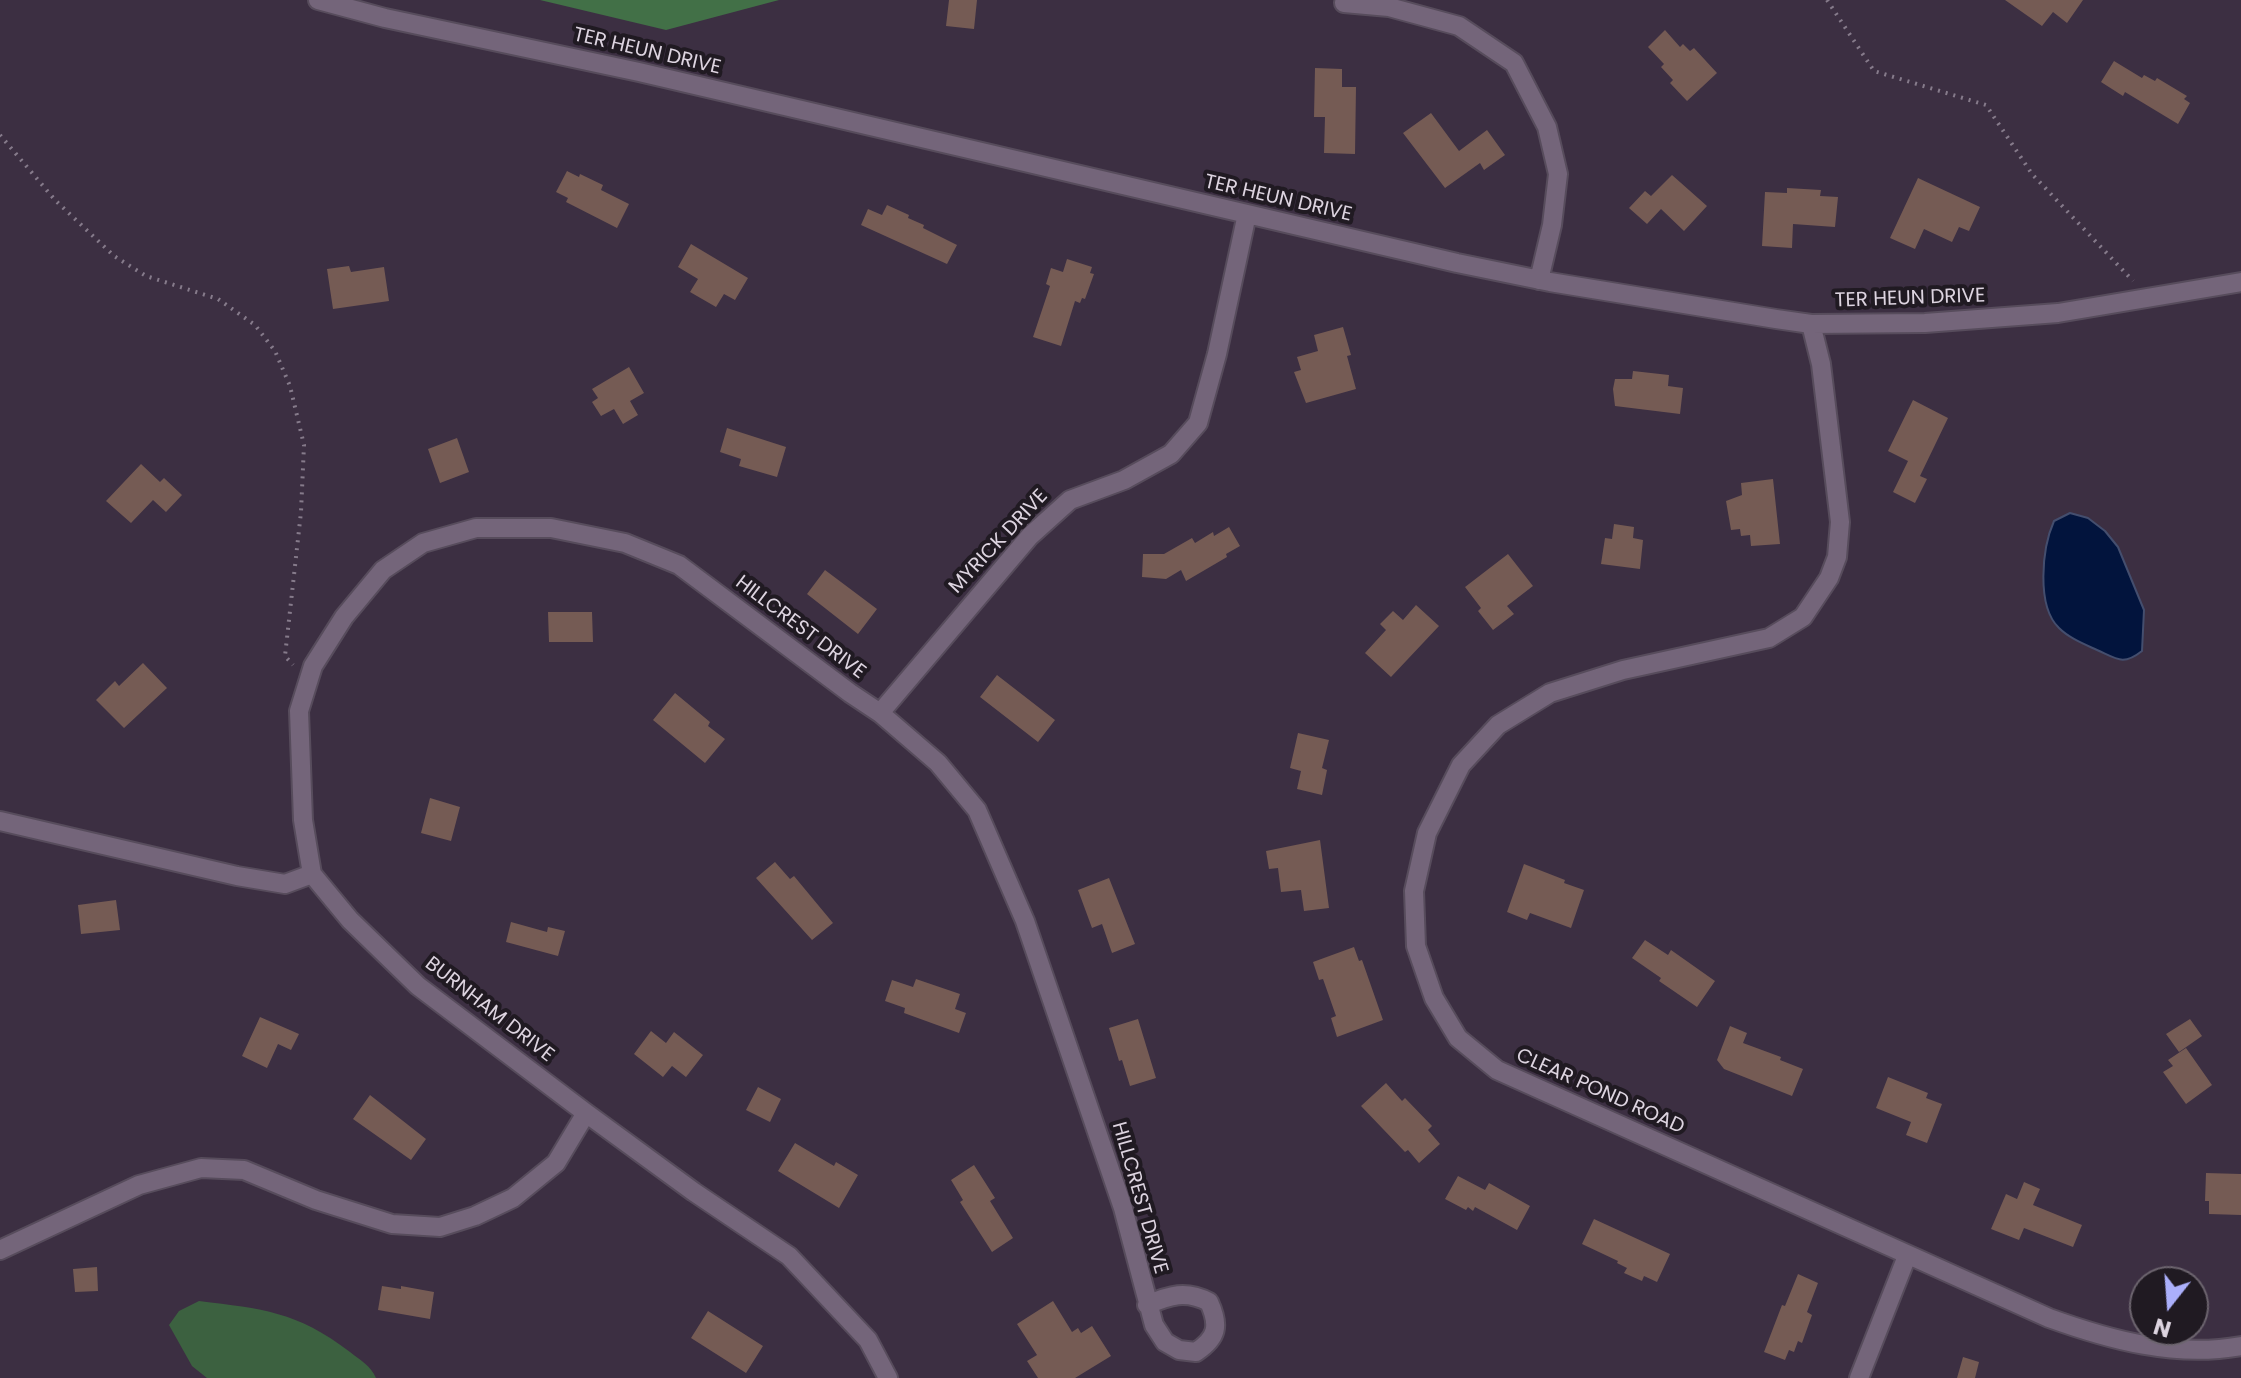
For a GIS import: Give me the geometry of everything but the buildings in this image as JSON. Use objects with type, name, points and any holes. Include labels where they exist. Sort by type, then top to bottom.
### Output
[{"type":"street","name":"TER HEUN DRIVE","points":[[318,0],[385,18],[639,72],[1539,280],[1811,324],[1925,323],[2044,314],[2241,282]]},
{"type":"street","points":[[1344,3],[1389,7],[1459,26],[1514,63],[1547,127],[1558,174],[1552,225],[1539,280]]},
{"type":"street","name":"MYRICK DRIVE","points":[[880,713],[1030,536],[1070,500],[1124,480],[1171,454],[1198,423],[1217,354],[1247,214]]},
{"type":"street","name":"CLEAR POND ROAD","points":[[1811,324],[1821,364],[1840,522],[1837,557],[1829,578],[1803,617],[1769,638],[1623,670],[1550,693],[1498,725],[1461,765],[1427,833],[1414,891],[1416,946],[1434,998],[1458,1038],[1497,1070],[2049,1318],[2089,1333],[2151,1347],[2218,1350],[2241,1346]]},
{"type":"street","name":"HILLCREST DRIVE","points":[[312,874],[303,820],[299,711],[313,666],[344,617],[383,570],[423,543],[476,528],[551,528],[625,543],[679,565],[880,713],[938,763],[977,810],[1025,921],[1123,1208],[1147,1305]]},
{"type":"street","points":[[0,821],[273,882],[285,884],[312,874]]},
{"type":"street","name":"BURNHAM DRIVE","points":[[312,874],[350,920],[418,986],[586,1113],[789,1256],[868,1340],[888,1378]]},
{"type":"street","points":[[0,1250],[139,1185],[201,1168],[244,1170],[316,1200],[392,1224],[440,1227],[475,1216],[513,1198],[556,1163],[586,1113]]},
{"type":"street","points":[[1859,1378],[1907,1256]]},
{"type":"path","points":[[1827,0],[1874,71],[1986,105],[2032,174],[2149,298]]},
{"type":"path","points":[[0,135],[55,200],[114,256],[146,276],[218,299],[255,325],[275,351],[290,386],[304,445],[301,512],[285,656],[297,670],[310,676]]},
{"type":"green space","points":[[540,0],[779,0],[666,30]]},
{"type":"green space","points":[[199,1301],[261,1310],[295,1320],[331,1338],[368,1367],[376,1378],[207,1378],[192,1366],[169,1325],[179,1311]]},
{"type":"water","points":[[2070,513],[2088,518],[2105,531],[2118,547],[2144,610],[2142,651],[2125,660],[2063,632],[2047,606],[2043,576],[2046,546],[2054,521]]}]
